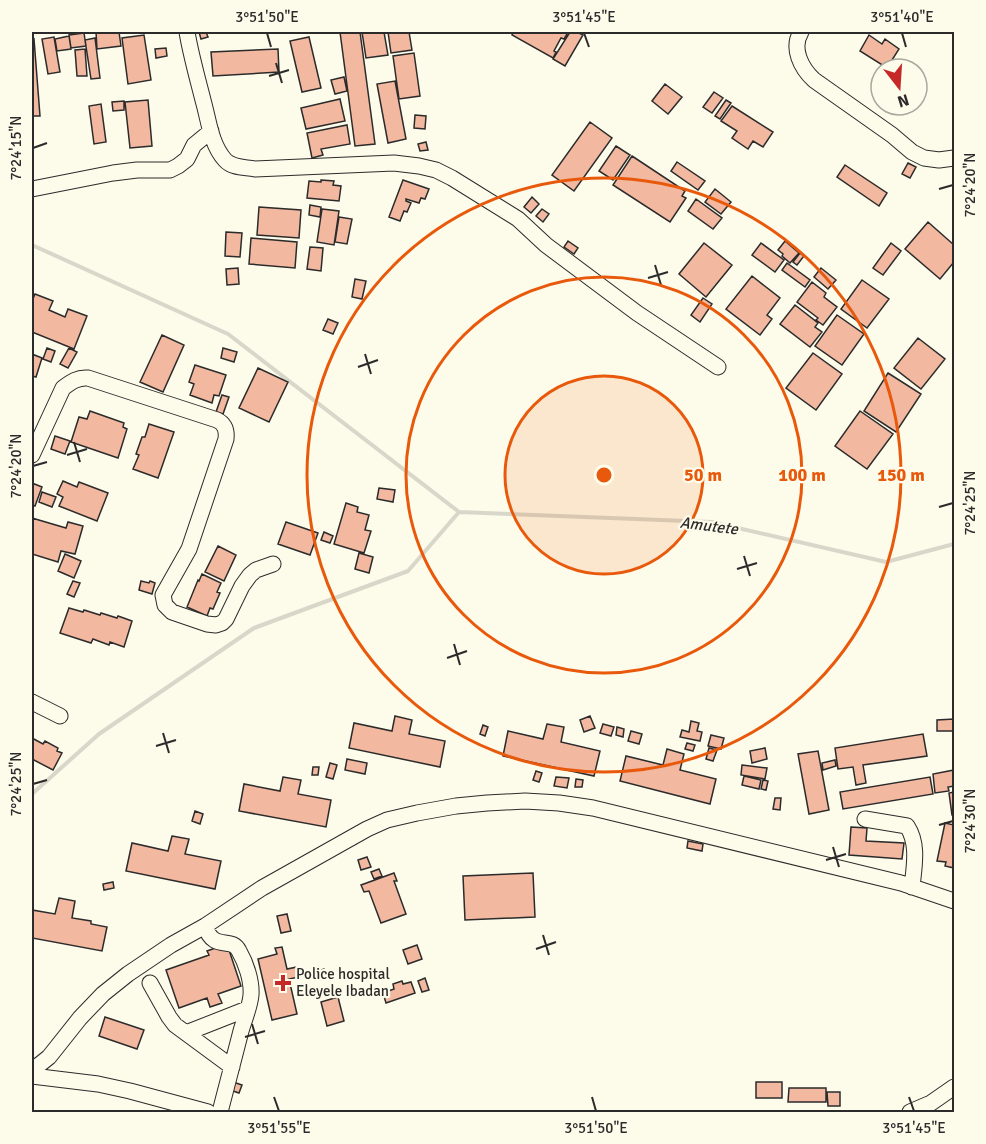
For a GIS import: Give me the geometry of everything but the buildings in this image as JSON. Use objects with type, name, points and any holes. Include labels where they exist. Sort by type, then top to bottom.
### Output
[{"type":"street","points":[[187,32],[211,131],[225,161],[233,166],[255,169],[394,163],[436,170],[518,219],[546,245],[637,313],[718,367]]},
{"type":"street","points":[[801,32],[798,36],[797,52],[806,73],[814,81],[892,135],[912,152],[924,158],[939,160],[954,158]]},
{"type":"street","points":[[32,189],[113,173],[170,170],[187,159],[194,145],[211,131]]},
{"type":"street","points":[[32,455],[63,388],[70,382],[83,378],[217,420],[225,428],[225,438],[189,549],[163,595],[165,605],[172,612],[207,624],[222,623],[250,575],[256,570],[273,564]]},
{"type":"street","points":[[32,702],[60,716]]},
{"type":"street","points":[[32,1069],[50,1057],[80,1018],[103,994],[128,974],[262,888],[387,820],[456,806],[525,801],[593,808],[901,883],[954,901]]},
{"type":"street","points":[[865,819],[907,826],[911,832],[915,857],[912,887]]},
{"type":"street","points":[[205,926],[207,934],[212,939],[218,943],[232,944],[238,948],[247,970],[251,996],[220,1113]]},
{"type":"street","points":[[150,983],[175,1026],[232,1067]]},
{"type":"street","points":[[186,1033],[247,1009]]},
{"type":"street","points":[[32,1076],[98,1084],[208,1113]]},
{"type":"street","points":[[910,1113],[932,1103],[954,1087]]},
{"type":"waterway","points":[[32,245],[228,334],[459,512]]},
{"type":"waterway","name":"Amutete","points":[[459,512],[712,522],[886,562],[954,544]]},
{"type":"waterway","points":[[32,794],[99,734],[254,628],[408,571],[459,512]]},
{"type":"place","name":"Police hospital Eleyele Ibadan","points":[[283,983]]}]
